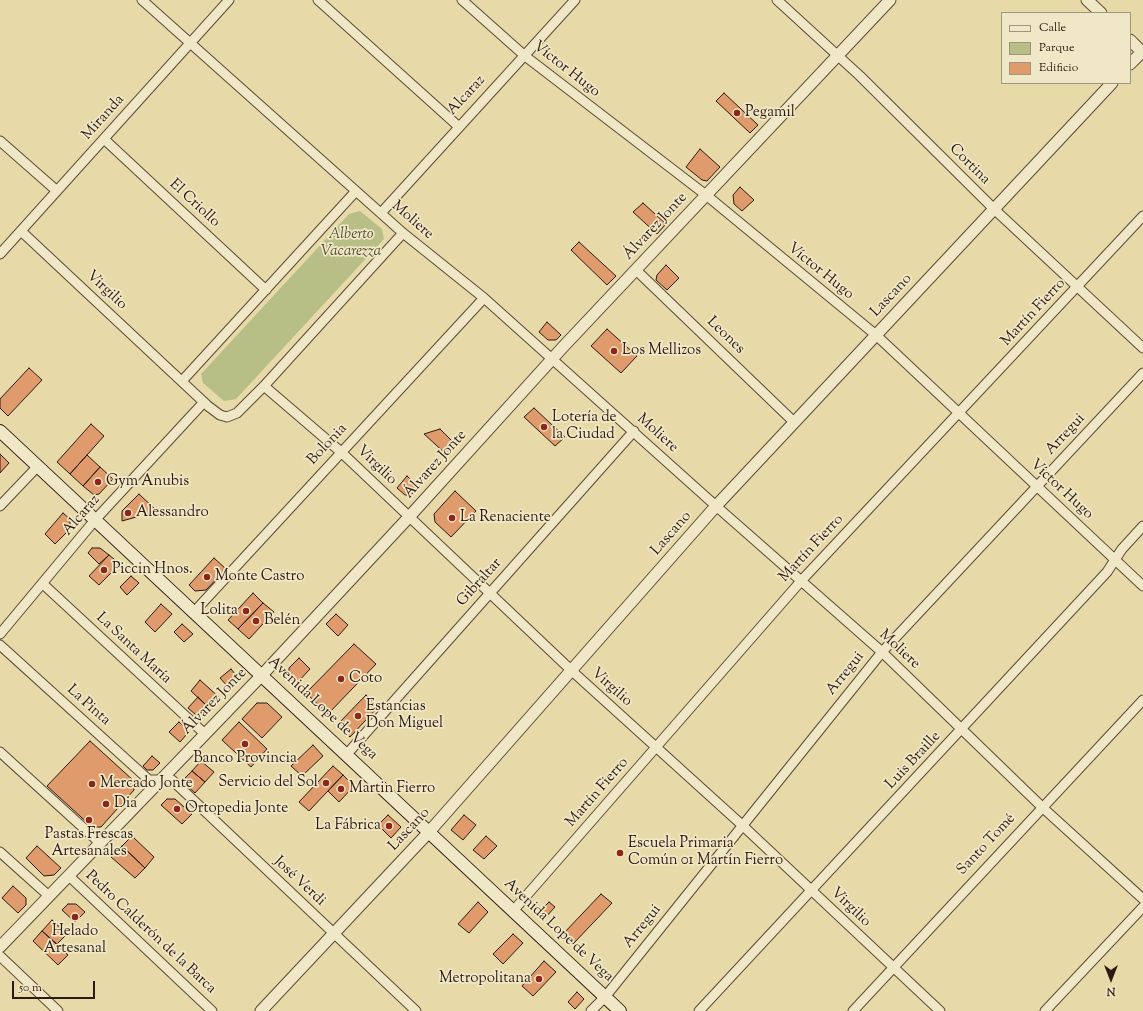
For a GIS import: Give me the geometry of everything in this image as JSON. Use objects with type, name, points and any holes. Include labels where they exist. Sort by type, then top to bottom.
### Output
[{"type":"main road","name":"Avenida Lope de Vega","points":[[0,431],[620,1011]]},
{"type":"street","name":"Moliere","points":[[142,0],[402,233],[484,298],[716,506],[882,652],[1042,807],[1143,899]]},
{"type":"street","name":"Miranda","points":[[0,254],[229,0]]},
{"type":"street","points":[[318,0],[458,126]]},
{"type":"street","name":"Víctor Hugo","points":[[462,0],[525,56],[706,195],[876,335],[1143,586]]},
{"type":"street","name":"Alcaraz","points":[[381,213],[458,126],[525,56],[575,0]]},
{"type":"street","name":"Cortina","points":[[777,0],[837,54],[994,209],[1143,348]]},
{"type":"street","name":"Álvarez Jonte","points":[[0,947],[262,675],[409,517],[552,359],[837,54],[890,0]]},
{"type":"street","points":[[1087,0],[1100,12]]},
{"type":"street","points":[[1131,41],[1142,52],[1131,63]]},
{"type":"street","name":"Lascano","points":[[261,1011],[429,832],[716,506],[1111,84]]},
{"type":"street","name":"El Criollo","points":[[104,139],[266,290]]},
{"type":"street","points":[[0,141],[57,191]]},
{"type":"street","points":[[182,381],[356,191]]},
{"type":"street","name":"Martín Fierro","points":[[513,911],[802,581],[958,412],[1143,216]]},
{"type":"street","name":"Virgilio","points":[[21,231],[204,402],[220,415],[227,417],[237,413],[264,386],[341,452],[572,671],[742,825],[940,1011]]},
{"type":"street","points":[[264,386],[402,233]]},
{"type":"street","name":"Leones","points":[[636,270],[794,422]]},
{"type":"street","name":"Bolonia","points":[[194,612],[484,298]]},
{"type":"street","name":"Arregui","points":[[591,1011],[605,997],[882,652],[1143,373]]},
{"type":"street","name":"Alcaraz","points":[[0,634],[95,520],[204,402]]},
{"type":"street","name":"Gibraltar","points":[[347,754],[634,431]]},
{"type":"street","points":[[0,506],[38,466]]},
{"type":"street","name":"Luis Braille","points":[[699,1011],[962,730],[1107,572],[1122,548],[1143,526]]},
{"type":"street","name":"La Santa María","points":[[43,584],[204,734]]},
{"type":"street","name":"La Pinta","points":[[0,645],[149,780],[160,780]]},
{"type":"street","name":"Santo Tomé","points":[[853,1011],[1143,700]]},
{"type":"street","points":[[0,752],[100,843]]},
{"type":"street","name":"José Verdi","points":[[160,780],[172,780],[416,1011]]},
{"type":"street","points":[[0,852],[49,896]]},
{"type":"street","name":"Pedro Calderón de la Barca","points":[[69,876],[212,1011]]},
{"type":"street","points":[[1046,1011],[1143,907]]},
{"type":"street","points":[[0,956],[58,1011]]},
{"type":"green space","name":"Alberto Vacarezza","points":[[360,211],[382,229],[384,239],[236,399],[224,401],[203,383],[201,374],[349,214]]},
{"type":"building","name":"Pegamil","points":[[724,93],[758,125],[750,133],[716,101]]},
{"type":"building","points":[[700,149],[720,167],[707,181],[702,180],[686,167]]},
{"type":"building","points":[[740,187],[754,200],[742,211],[734,204],[733,195]]},
{"type":"building","points":[[643,203],[666,224],[657,234],[633,212]]},
{"type":"building","points":[[579,242],[616,276],[607,285],[571,250]]},
{"type":"building","points":[[666,265],[679,278],[667,290],[656,280],[657,275]]},
{"type":"building","points":[[547,322],[561,335],[556,340],[548,340],[539,332]]},
{"type":"building","name":"Los Mellizos","points":[[607,329],[637,356],[621,373],[591,346]]},
{"type":"building","points":[[29,368],[42,380],[8,416],[0,408],[0,399]]},
{"type":"building","name":"Lotería de la Ciudad","points":[[534,408],[565,437],[555,446],[524,417]]},
{"type":"building","points":[[91,424],[104,436],[70,474],[57,462]]},
{"type":"building","points":[[440,429],[457,446],[447,455],[424,434]]},
{"type":"building","points":[[0,454],[9,463],[0,473]]},
{"type":"building","points":[[87,455],[100,467],[83,486],[70,474]]},
{"type":"building","name":"Gym Anubis","points":[[100,467],[113,479],[99,494],[94,495],[83,486]]},
{"type":"building","points":[[407,476],[419,487],[411,495],[405,495],[397,488]]},
{"type":"building","name":"La Renaciente","points":[[455,491],[476,511],[451,537],[435,522],[434,514]]},
{"type":"building","points":[[139,494],[157,511],[143,515],[146,511],[142,508],[138,511],[140,516],[122,521],[122,511]]},
{"type":"building","points":[[63,513],[70,519],[70,529],[55,544],[45,534]]},
{"type":"building","points":[[92,548],[100,548],[109,555],[99,564],[88,553]]},
{"type":"building","name":"Piccin Hnos.","points":[[109,555],[120,564],[99,585],[89,576]]},
{"type":"building","name":"Monte Castro","points":[[214,558],[226,569],[206,590],[195,591],[189,585]]},
{"type":"building","points":[[131,576],[139,583],[127,595],[120,587]]},
{"type":"building","name":"Lolita","points":[[253,593],[263,603],[238,629],[228,620]]},
{"type":"building","name":"Belén","points":[[263,603],[274,612],[249,639],[238,629]]},
{"type":"building","points":[[161,604],[172,614],[155,632],[145,622]]},
{"type":"building","points":[[336,614],[348,625],[338,636],[326,624]]},
{"type":"building","points":[[182,624],[193,634],[184,642],[174,632]]},
{"type":"building","name":"Coto","points":[[354,644],[376,664],[328,714],[306,693]]},
{"type":"building","points":[[299,658],[310,669],[296,684],[289,678],[289,668]]},
{"type":"building","points":[[231,669],[235,674],[235,683],[229,688],[220,678]]},
{"type":"building","points":[[200,680],[221,699],[211,710],[191,691]]},
{"type":"building","name":"Estancias Don Miguel","points":[[366,695],[378,707],[350,737],[337,725]]},
{"type":"building","points":[[198,697],[211,710],[206,715],[196,715],[188,708]]},
{"type":"building","points":[[257,703],[267,703],[282,717],[262,738],[242,719]]},
{"type":"building","points":[[179,722],[188,730],[188,733],[180,742],[169,732]]},
{"type":"building","name":"Banco Provincia","points":[[239,722],[267,749],[251,767],[222,740]]},
{"type":"building","name":"Mercado Jonte","points":[[90,741],[134,781],[134,790],[101,827],[92,827],[47,786]]},
{"type":"building","points":[[313,745],[323,756],[302,776],[291,766]]},
{"type":"building","points":[[152,756],[160,763],[153,770],[147,770],[143,766]]},
{"type":"building","points":[[201,761],[214,772],[205,782],[192,771]]},
{"type":"building","name":"Servicio del Sol","points":[[333,766],[343,775],[309,811],[299,802]]},
{"type":"building","points":[[192,771],[205,782],[195,793],[185,784],[185,778]]},
{"type":"building","name":"Martin Fierro","points":[[343,775],[354,786],[339,802],[328,791]]},
{"type":"building","name":"Ortopedia Jonte","points":[[167,799],[175,799],[192,814],[182,824],[161,805]]},
{"type":"building","name":"La Fábrica","points":[[388,815],[401,827],[391,838],[378,825]]},
{"type":"building","points":[[464,815],[476,825],[463,840],[451,830]]},
{"type":"building","points":[[132,836],[154,857],[145,868],[122,846]]},
{"type":"building","points":[[486,836],[497,846],[484,859],[473,850]]},
{"type":"building","points":[[37,846],[61,868],[54,875],[44,876],[26,858]]},
{"type":"building","points":[[122,846],[145,868],[135,878],[111,857]]},
{"type":"building","points":[[13,886],[26,898],[26,905],[18,913],[2,898]]},
{"type":"building","points":[[601,894],[612,903],[573,944],[563,934]]},
{"type":"building","points":[[478,902],[488,912],[469,933],[458,924]]},
{"type":"building","points":[[549,902],[555,907],[544,919],[538,913]]},
{"type":"building","name":"Helado Artesanal","points":[[68,904],[76,904],[85,912],[75,922],[62,910]]},
{"type":"building","points":[[52,920],[67,934],[57,944],[42,931]]},
{"type":"building","points":[[42,931],[68,955],[58,965],[33,941]]},
{"type":"building","points":[[513,934],[523,943],[503,964],[493,954]]},
{"type":"building","name":"Metropolitana","points":[[544,961],[556,972],[533,996],[522,986]]},
{"type":"building","points":[[577,992],[584,999],[575,1009],[568,1002]]},
{"type":"place","name":"Pegamil","points":[[737,113]]},
{"type":"place","name":"Los Mellizos","points":[[614,351]]},
{"type":"place","name":"Lotería de la Ciudad","points":[[544,427]]},
{"type":"place","name":"Gym Anubis","points":[[98,482]]},
{"type":"place","name":"Alessandro","points":[[128,513]]},
{"type":"place","name":"La Renaciente","points":[[452,518]]},
{"type":"place","name":"Piccin Hnos.","points":[[104,570]]},
{"type":"place","name":"Monte Castro","points":[[207,577]]},
{"type":"place","name":"Lolita","points":[[246,611]]},
{"type":"place","name":"Belén","points":[[256,621]]},
{"type":"place","name":"Coto","points":[[341,679]]},
{"type":"place","name":"Estancias Don Miguel","points":[[358,716]]},
{"type":"place","name":"Banco Provincia","points":[[245,744]]},
{"type":"place","name":"Servicio del Sol","points":[[326,783]]},
{"type":"place","name":"Mercado Jonte","points":[[92,784]]},
{"type":"place","name":"Martin Fierro","points":[[341,789]]},
{"type":"place","name":"Dia","points":[[106,804]]},
{"type":"place","name":"Ortopedia Jonte","points":[[177,809]]},
{"type":"place","name":"Pastas Frescas Artesanales","points":[[89,820]]},
{"type":"place","name":"La Fábrica","points":[[389,826]]},
{"type":"place","name":"Escuela Primaria Común 01 Martín Fierro","points":[[620,853]]},
{"type":"place","name":"Helado Artesanal","points":[[75,917]]},
{"type":"place","name":"Metropolitana","points":[[539,979]]}]
